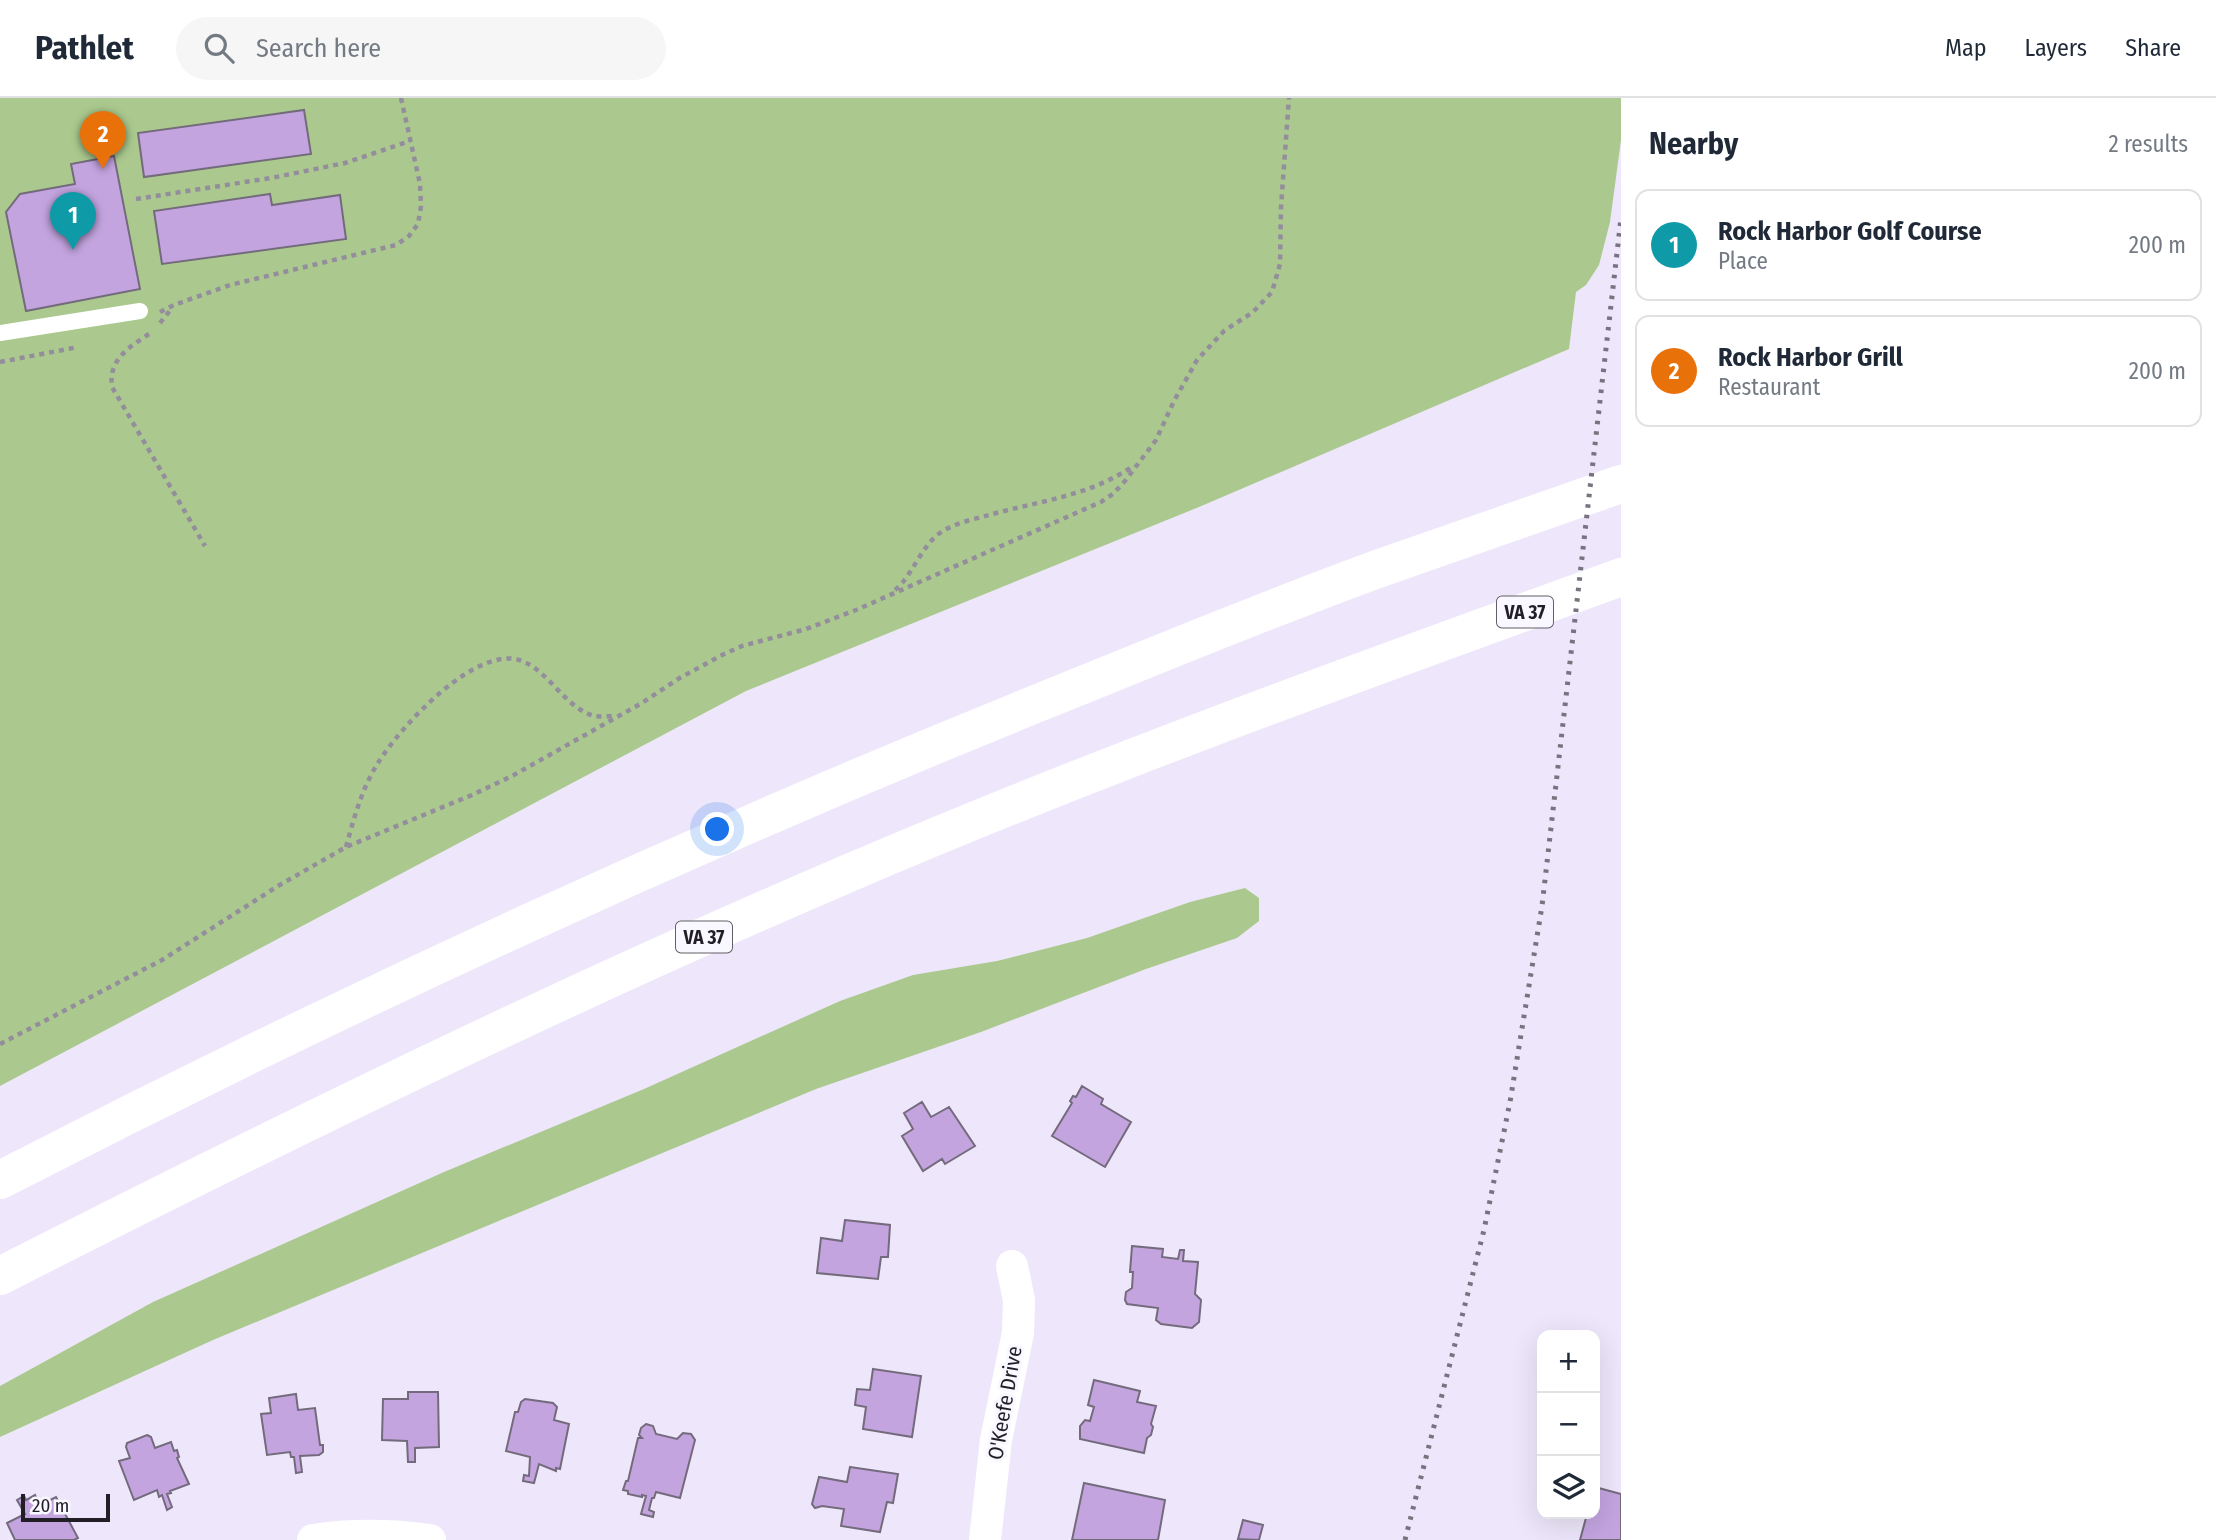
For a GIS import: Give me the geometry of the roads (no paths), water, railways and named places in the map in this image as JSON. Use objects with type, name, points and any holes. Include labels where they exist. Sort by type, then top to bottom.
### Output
[{"type":"highway","points":[[0,1180],[264,1047],[445,961],[741,827],[936,744],[1221,629],[1438,548],[1621,484]]},
{"type":"highway","name":"VA 37","points":[[0,1276],[359,1097],[844,875],[1200,731],[1621,577]]},
{"type":"street","name":"O'Keefe Drive","points":[[985,1540],[996,1440],[1018,1333],[1018,1300],[1012,1266]]},
{"type":"street","points":[[313,1540],[329,1537],[402,1536],[430,1540]]},
{"type":"lane","points":[[0,333],[146,314]]},
{"type":"railway","points":[[1405,1540],[1484,1230],[1510,1102],[1542,906],[1621,218]]},
{"type":"place","name":"Rock Harbor Grill","points":[[103,169]]},
{"type":"place","name":"Rock Harbor Golf Course","points":[[73,250]]}]
